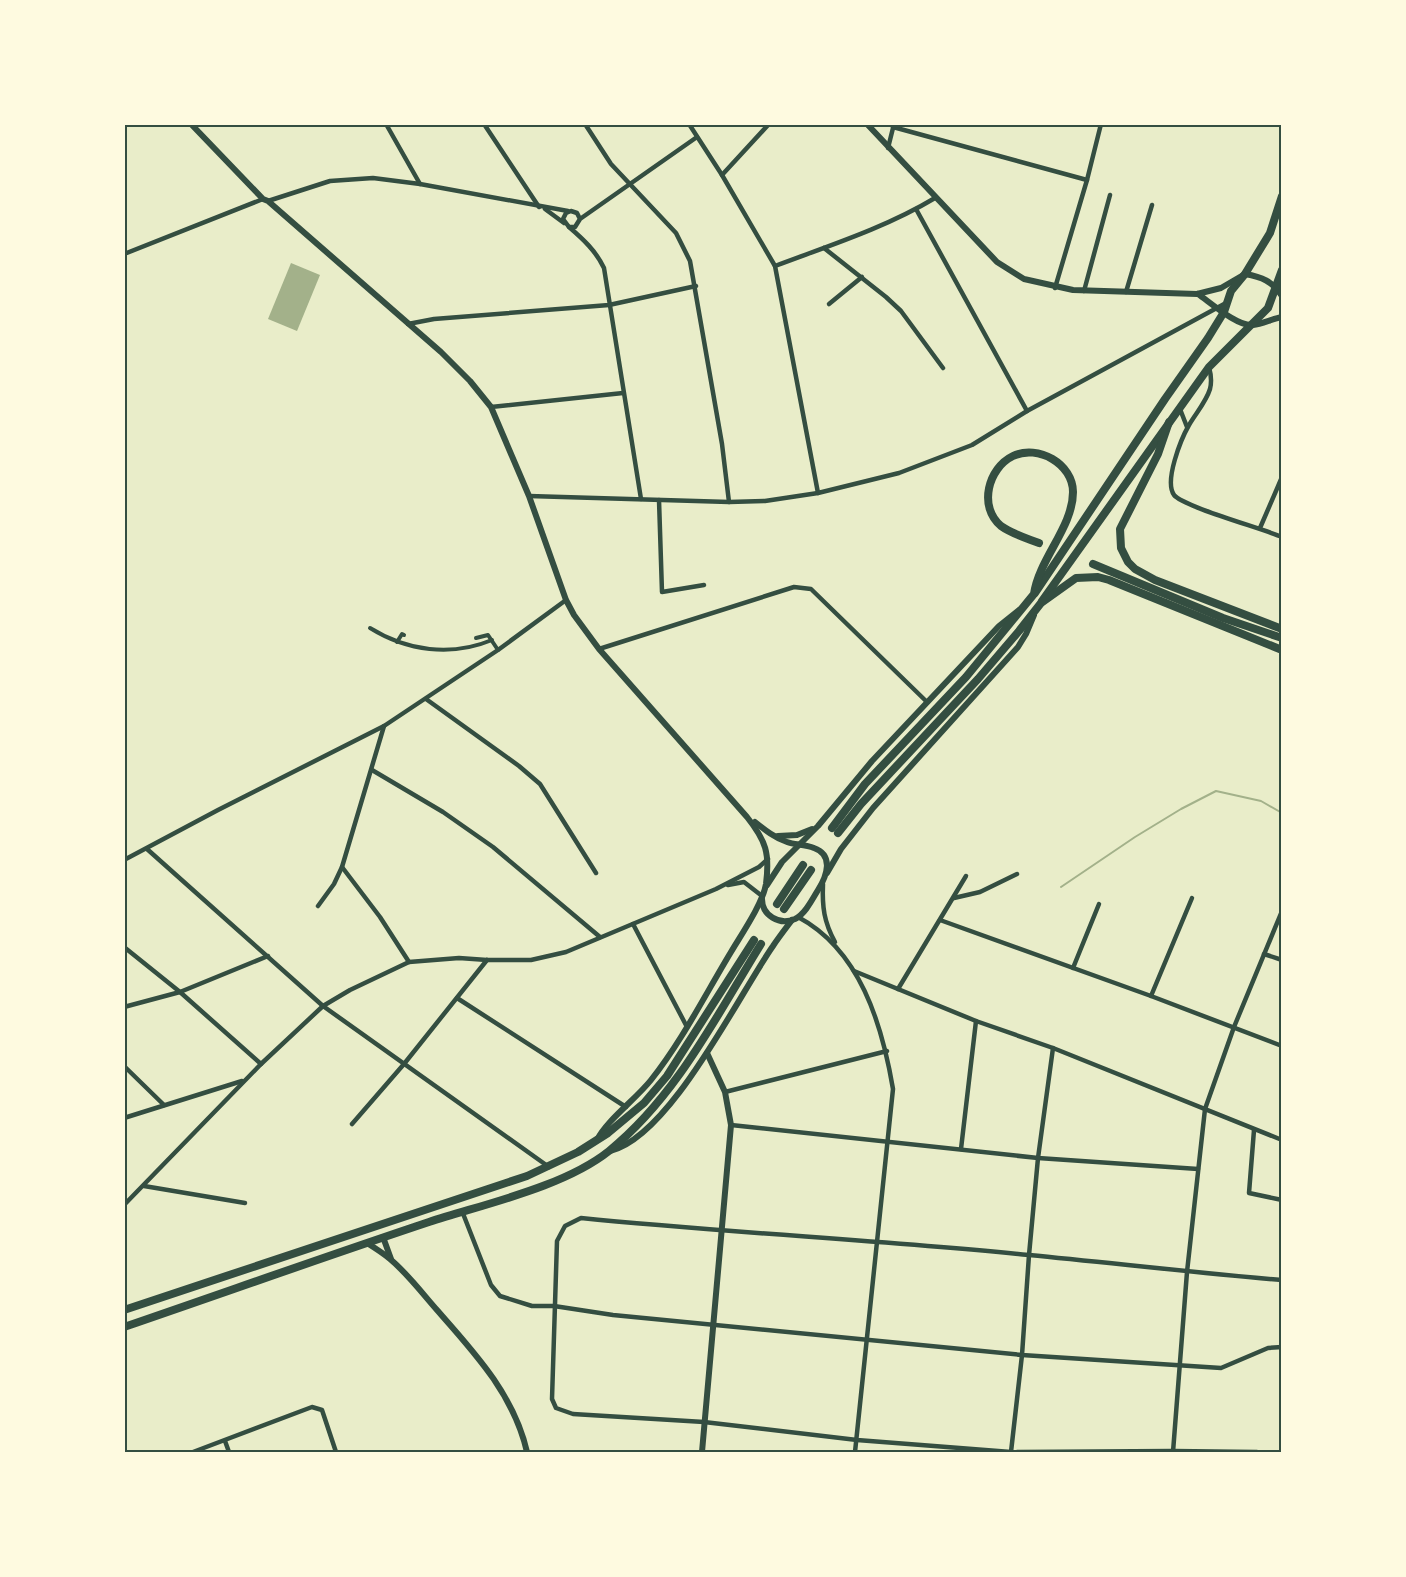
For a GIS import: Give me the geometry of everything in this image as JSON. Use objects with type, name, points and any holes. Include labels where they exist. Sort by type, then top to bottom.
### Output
[{"type":"main road","points":[[1281,196],[1270,233],[1245,274],[1231,291],[1226,303],[1025,607],[966,677],[865,784],[835,830],[978,679],[1034,613],[1209,367],[1268,308],[1281,270]]},
{"type":"main road","points":[[1169,423],[1158,454],[1120,529],[1119,540],[1123,553],[1135,569],[1155,580],[1281,629]]},
{"type":"main road","points":[[1034,594],[1038,578],[1070,510],[1073,490],[1066,470],[1059,463],[1037,454],[1019,454],[1001,464],[991,480],[988,489],[990,508],[995,520],[1001,526],[1039,543]]},
{"type":"main road","points":[[1093,564],[1223,618],[1281,638]]},
{"type":"main road","points":[[1041,603],[1076,578],[1098,577],[1124,585],[1281,650]]},
{"type":"main road","points":[[803,865],[781,907],[811,870]]},
{"type":"main road","points":[[124,1310],[517,1179],[549,1167],[597,1140],[637,1110],[667,1076],[758,942],[675,1080],[644,1116],[609,1151],[545,1185],[367,1243],[124,1328]]},
{"type":"street","points":[[190,124],[265,200],[441,352],[470,381],[491,407],[529,495],[566,600],[583,629],[599,649],[747,817],[765,841],[768,850],[766,886]]},
{"type":"street","points":[[386,124],[420,184]]},
{"type":"street","points":[[484,124],[527,190],[541,207],[585,240],[604,268],[641,499]]},
{"type":"street","points":[[585,124],[611,164],[676,233],[690,261],[722,444],[729,502]]},
{"type":"street","points":[[689,124],[722,175],[775,266],[818,493]]},
{"type":"street","points":[[722,175],[769,124]]},
{"type":"street","points":[[867,124],[934,198],[997,262],[1024,279],[1055,288],[1084,291],[1197,294],[1215,290],[1245,274],[1266,279],[1276,287],[1281,296]]},
{"type":"street","points":[[1055,288],[1101,124]]},
{"type":"street","points":[[888,147],[893,126],[1087,180]]},
{"type":"street","points":[[569,227],[697,137]]},
{"type":"street","points":[[124,254],[265,200],[330,181],[373,178],[420,184],[568,212],[592,211]]},
{"type":"street","points":[[526,204],[527,190]]},
{"type":"street","points":[[1084,291],[1110,195]]},
{"type":"street","points":[[775,266],[916,209],[934,198]]},
{"type":"street","points":[[1126,292],[1152,205]]},
{"type":"street","points":[[916,209],[1027,411]]},
{"type":"street","points":[[574,211],[585,240]]},
{"type":"street","points":[[564,223],[564,216],[568,212]]},
{"type":"street","points":[[824,248],[901,311],[943,368]]},
{"type":"street","points":[[829,304],[862,278]]},
{"type":"street","points":[[408,324],[434,319],[609,305],[696,286]]},
{"type":"street","points":[[1197,294],[1237,322],[1252,325],[1281,317]]},
{"type":"street","points":[[529,495],[729,502],[765,501],[818,493],[899,473],[972,445],[1027,411],[1221,310]]},
{"type":"street","points":[[1209,367],[1212,377],[1210,389],[1187,427],[1177,452],[1170,484],[1175,495],[1195,506],[1281,537]]},
{"type":"street","points":[[491,407],[623,393]]},
{"type":"street","points":[[1180,409],[1187,427]]},
{"type":"street","points":[[1260,528],[1281,477]]},
{"type":"street","points":[[659,500],[662,592],[704,585]]},
{"type":"street","points":[[599,649],[794,587],[811,589],[927,702]]},
{"type":"street","points":[[124,860],[384,726],[498,650],[566,600]]},
{"type":"street","points":[[597,1140],[604,1128],[626,1108],[659,1069],[687,1027],[746,927],[766,886],[782,862],[818,826],[872,761],[999,626],[1025,607]]},
{"type":"street","points":[[840,953],[826,926],[822,908],[823,884],[827,873],[841,849],[873,808],[1018,647],[1034,613]]},
{"type":"street","points":[[370,628],[398,642],[420,648],[462,649],[492,640]]},
{"type":"street","points":[[398,642],[402,634],[404,635]]},
{"type":"street","points":[[476,638],[488,634],[498,650]]},
{"type":"street","points":[[426,699],[519,766],[540,784],[596,873]]},
{"type":"street","points":[[318,906],[334,884],[342,867],[384,726]]},
{"type":"street","points":[[372,770],[443,812],[493,847],[600,937]]},
{"type":"street","points":[[747,817],[774,836],[787,842],[813,847],[821,852],[827,862],[827,873]]},
{"type":"street","points":[[774,836],[797,835],[818,826]]},
{"type":"street","points":[[147,849],[323,1006],[549,1167]]},
{"type":"street","points":[[124,1205],[261,1064],[323,1006],[350,990],[410,962],[459,958],[531,960],[566,952],[716,889],[759,867],[768,859]]},
{"type":"street","points":[[342,867],[380,916],[410,962]]},
{"type":"street","points":[[954,898],[980,892],[1017,874]]},
{"type":"street","points":[[898,989],[966,876]]},
{"type":"street","points":[[716,889],[744,882],[762,896],[763,908],[768,914],[782,921],[795,918],[820,929],[854,970],[872,1005],[887,1051],[893,1089],[855,1452]]},
{"type":"street","points":[[609,1151],[623,1146],[666,1109],[707,1053],[772,946],[823,884]]},
{"type":"street","points":[[1151,996],[1192,898]]},
{"type":"street","points":[[1074,968],[1099,904]]},
{"type":"street","points":[[1173,1452],[1187,1272],[1205,1109],[1234,1028],[1281,911]]},
{"type":"street","points":[[940,920],[1151,996],[1281,1046]]},
{"type":"street","points":[[633,924],[687,1027]]},
{"type":"street","points":[[124,947],[180,992],[261,1064]]},
{"type":"street","points":[[1264,954],[1281,960]]},
{"type":"street","points":[[124,1007],[180,992],[268,956]]},
{"type":"street","points":[[352,1124],[404,1064],[487,960]]},
{"type":"street","points":[[854,970],[976,1021],[1053,1048],[1281,1140]]},
{"type":"street","points":[[457,998],[626,1108]]},
{"type":"street","points":[[961,1149],[976,1021]]},
{"type":"street","points":[[1053,1048],[1038,1158],[1029,1255],[1022,1355],[1011,1452],[857,1440],[704,1422],[573,1414],[556,1408],[552,1399],[556,1241],[565,1226],[581,1218],[721,1232],[1029,1255],[1281,1281]]},
{"type":"street","points":[[725,1092],[887,1051]]},
{"type":"street","points":[[702,1452],[731,1125],[725,1092],[707,1053]]},
{"type":"street","points":[[699,1064],[713,1067]]},
{"type":"street","points":[[124,1066],[165,1105]]},
{"type":"street","points":[[124,1118],[245,1081]]},
{"type":"street","points":[[731,1125],[1038,1158],[1198,1169]]},
{"type":"street","points":[[1254,1130],[1249,1193],[1281,1200]]},
{"type":"street","points":[[144,1186],[244,1203]]},
{"type":"street","points":[[462,1211],[491,1285],[500,1296],[532,1306],[554,1306],[613,1316],[1022,1355],[1180,1366],[1221,1368],[1268,1348],[1281,1347]]},
{"type":"street","points":[[383,1238],[391,1259]]},
{"type":"street","points":[[367,1243],[391,1259],[476,1353],[499,1385],[514,1413],[523,1434],[527,1452]]},
{"type":"street","points":[[193,1452],[312,1407],[322,1410],[336,1452]]},
{"type":"street","points":[[225,1441],[229,1452]]},
{"type":"street","points":[[1017,1452],[1257,1452]]},
{"type":"shaded area","points":[[291,263],[320,275],[297,331],[268,319]]},
{"type":"waterway","points":[[1061,887],[1135,837],[1216,791],[1261,801],[1282,813]]}]
